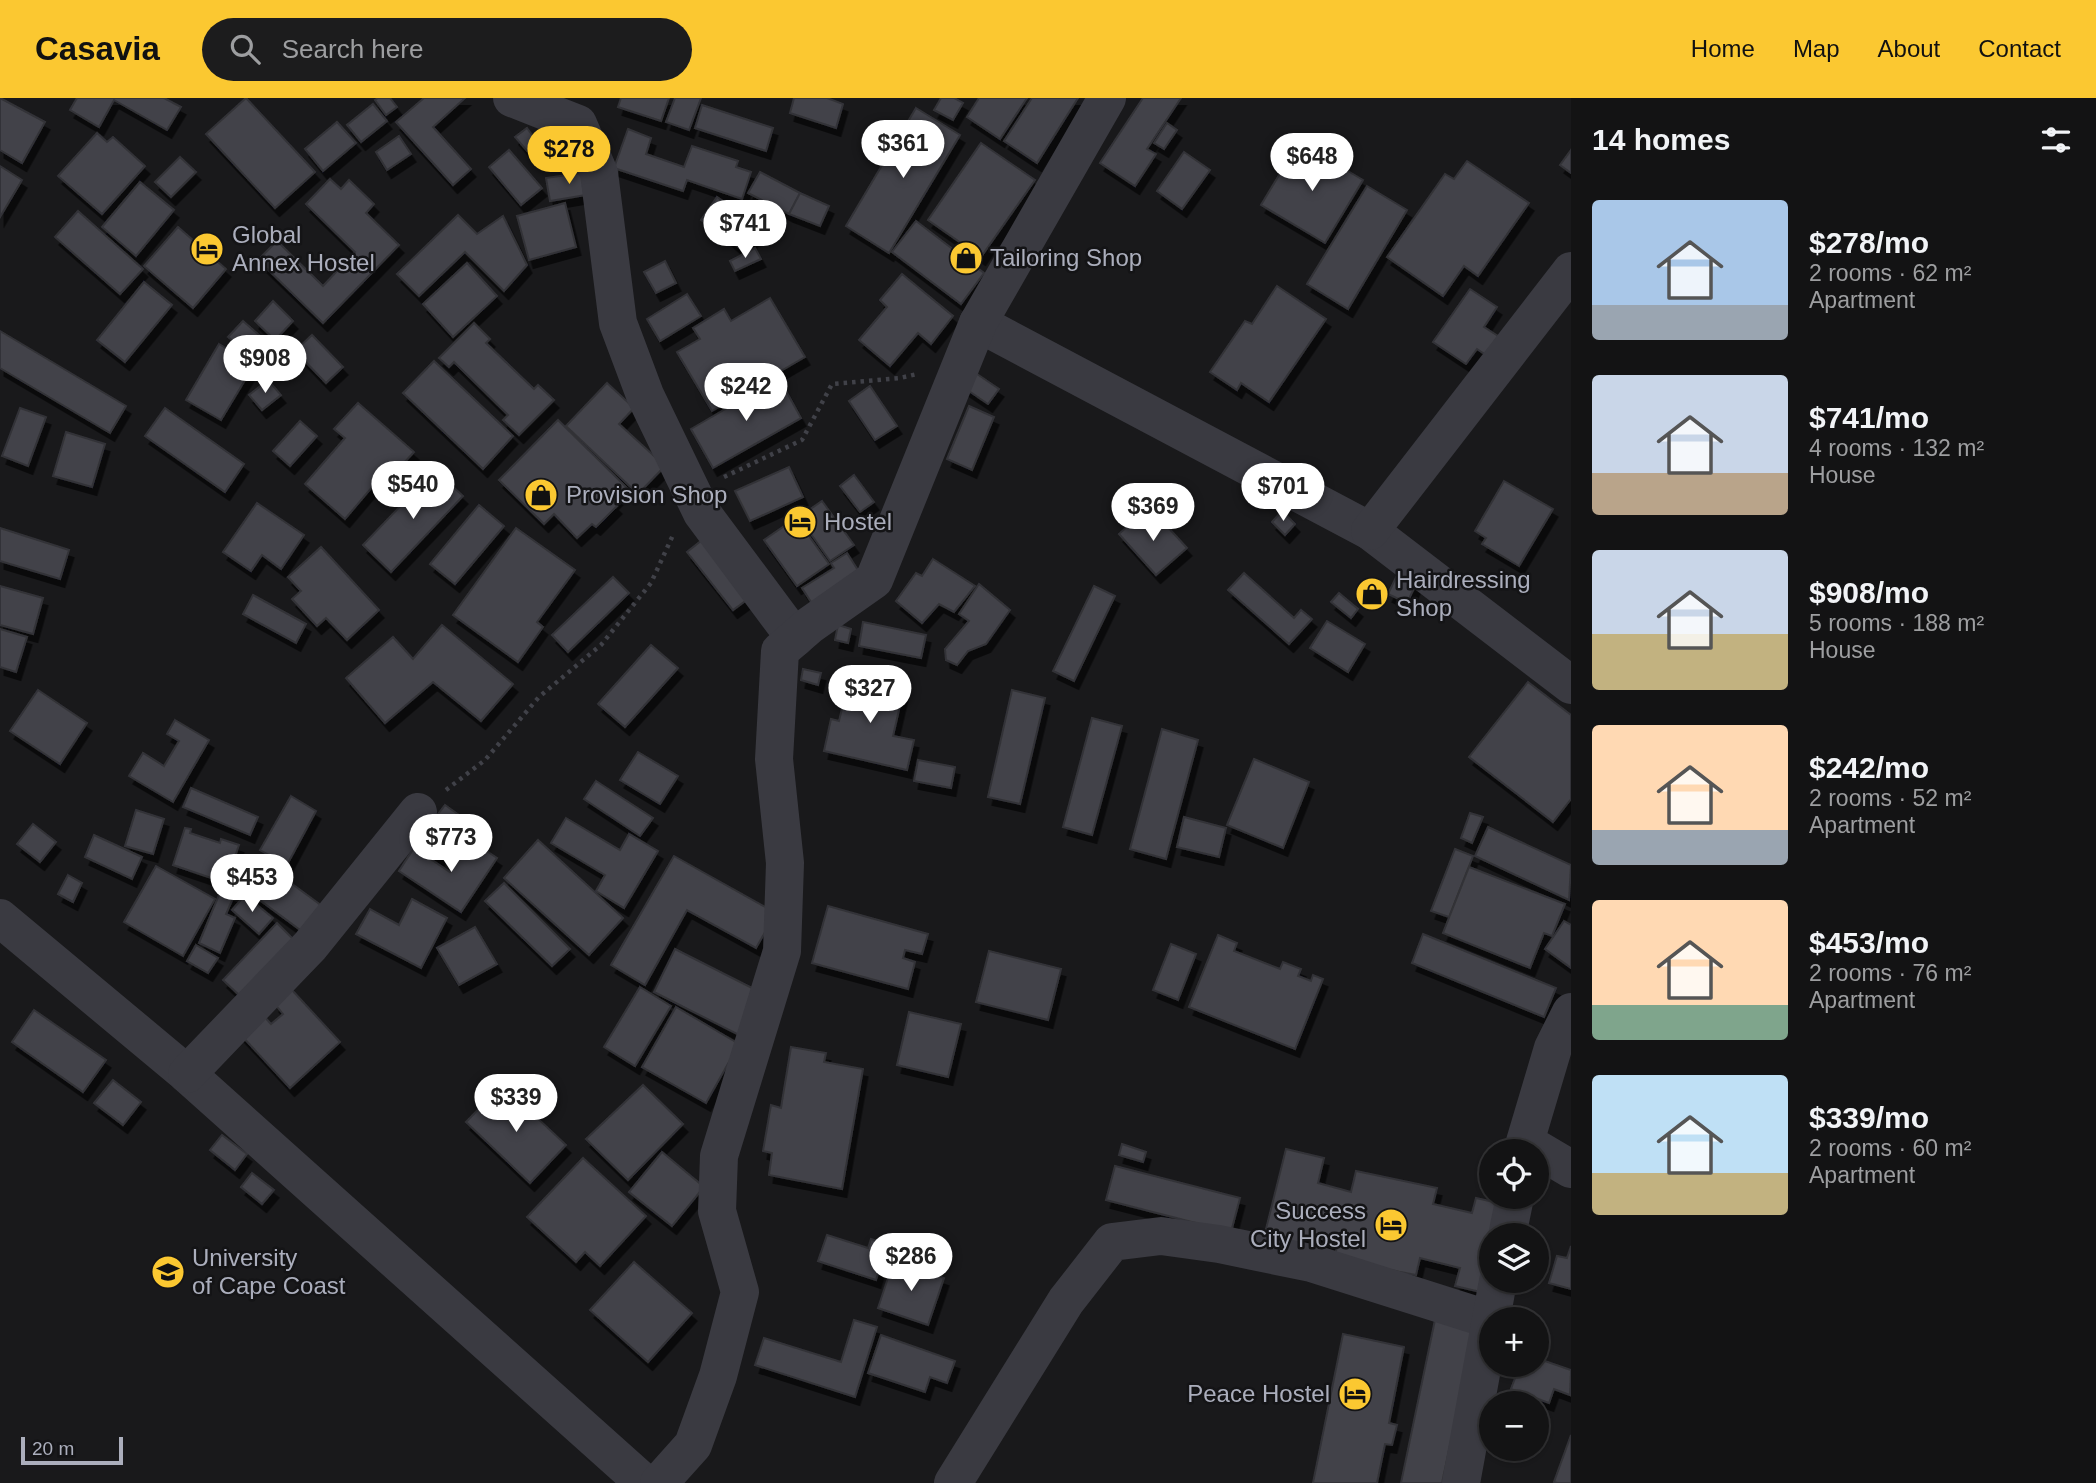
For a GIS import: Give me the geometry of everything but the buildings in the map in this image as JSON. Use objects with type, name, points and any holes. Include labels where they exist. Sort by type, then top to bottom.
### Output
[{"type":"street","points":[[513,98],[578,124],[598,173],[618,323],[645,395],[702,513],[795,638]]},
{"type":"street","points":[[659,1483],[694,1445],[718,1376],[740,1292],[717,1212],[719,1156],[782,951],[785,863],[774,759],[780,651],[874,580],[978,323],[1107,98]]},
{"type":"street","points":[[1370,531],[1571,271]]},
{"type":"street","points":[[978,323],[1370,531],[1571,685]]},
{"type":"street","points":[[187,1074],[310,946],[418,812]]},
{"type":"street","points":[[0,918],[187,1074],[644,1483]]},
{"type":"street","points":[[1526,1139],[1553,1048],[1571,1012]]},
{"type":"street","points":[[1549,1159],[1571,1169]]},
{"type":"street","points":[[953,1483],[1066,1301],[1112,1242],[1161,1236],[1232,1247],[1311,1263],[1479,1316]]},
{"type":"street","points":[[1461,1483],[1481,1377]]},
{"type":"path","points":[[418,812],[485,760],[539,697],[601,645],[651,583],[692,492],[802,440],[832,384],[900,379],[962,362]]},
{"type":"place","name":"Global Annex Hostel","points":[[207,249]]},
{"type":"place","name":"Tailoring Shop","points":[[966,258]]},
{"type":"place","name":"Provision Shop","points":[[541,495]]},
{"type":"place","name":"Hostel","points":[[800,522]]},
{"type":"place","name":"Hairdressing Shop","points":[[1372,594]]},
{"type":"place","name":"Success City Hostel","points":[[1391,1225]]},
{"type":"place","name":"University of Cape Coast","points":[[168,1272]]},
{"type":"place","name":"Peace Hostel","points":[[1355,1394]]}]
